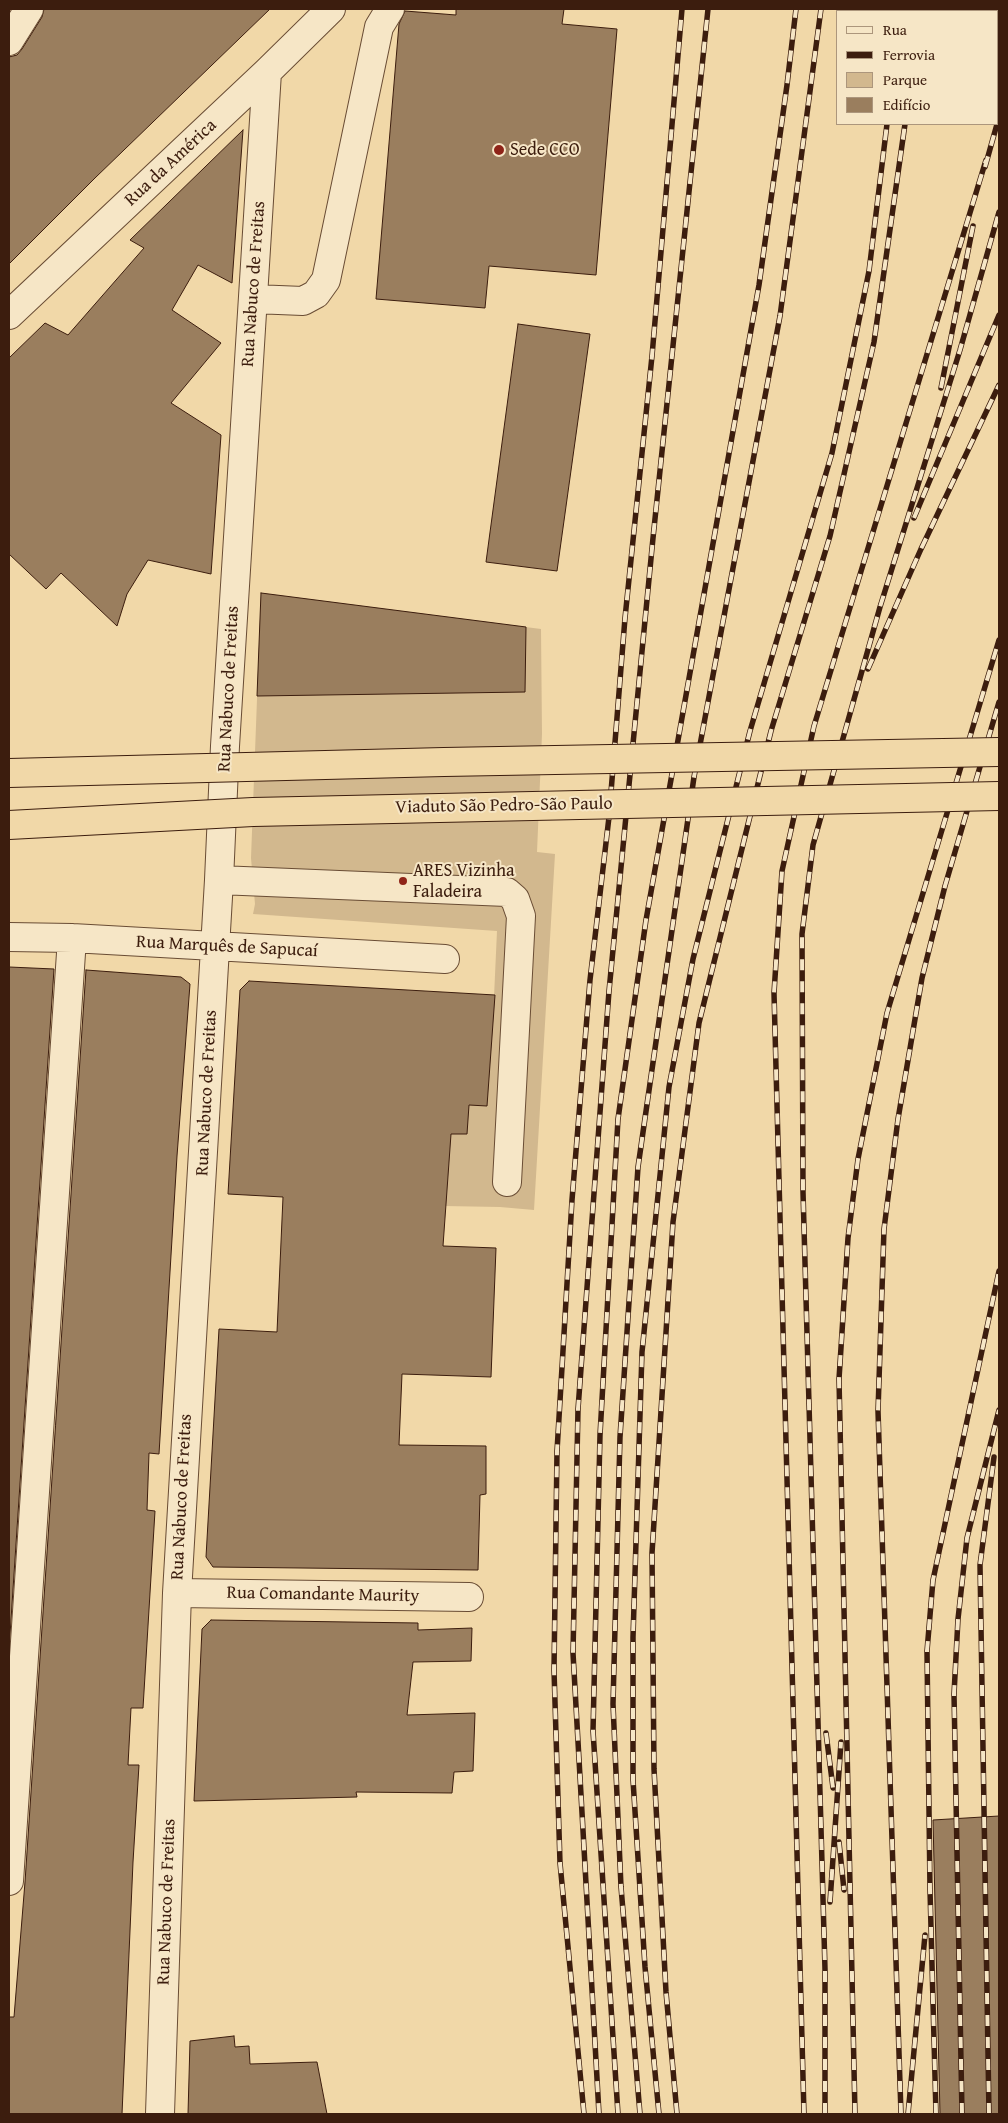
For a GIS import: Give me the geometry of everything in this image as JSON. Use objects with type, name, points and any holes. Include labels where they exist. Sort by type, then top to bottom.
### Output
[{"type":"main road","points":[[9,772],[454,761],[999,752]]},
{"type":"main road","name":"Viaduto São Pedro-São Paulo","points":[[9,825],[253,812],[999,796]]},
{"type":"street","points":[[9,41],[29,9]]},
{"type":"street","name":"Rua da América","points":[[9,315],[332,9]]},
{"type":"street","points":[[254,299],[303,301],[316,294],[326,280],[379,27],[390,9]]},
{"type":"street","name":"Rua Nabuco de Freitas","points":[[160,2114],[176,1593],[219,880],[225,746],[267,72]]},
{"type":"street","points":[[219,880],[507,892],[516,899],[521,916],[507,1182]]},
{"type":"street","name":"Rua Marquês de Sapucaí","points":[[9,937],[72,938],[445,959]]},
{"type":"street","points":[[9,1881],[72,938]]},
{"type":"street","name":"Rua Comandante Maurity","points":[[176,1593],[469,1598]]},
{"type":"green space","name":"ARES Vizinha Faladeira","points":[[261,593],[541,629],[542,734],[537,852],[555,854],[534,1210],[444,1206],[459,995],[494,997],[497,931],[253,914],[255,904],[251,858]]},
{"type":"building","points":[[44,9],[270,9],[9,264],[9,57],[17,55],[22,49],[42,17]]},
{"type":"building","points":[[456,9],[564,9],[562,24],[617,29],[596,275],[489,266],[485,308],[376,299],[399,24],[405,11],[456,15]]},
{"type":"building","points":[[243,130],[232,283],[198,265],[172,310],[221,343],[171,403],[221,435],[211,574],[148,560],[127,594],[117,626],[61,573],[46,589],[9,554],[9,358],[45,323],[68,335],[144,248],[130,240]]},
{"type":"building","points":[[518,324],[590,334],[557,571],[486,562]]},
{"type":"building","points":[[261,593],[526,627],[525,692],[257,696]]},
{"type":"building","points":[[9,967],[54,969],[9,1650]]},
{"type":"building","points":[[86,970],[181,977],[190,984],[177,1156],[159,1454],[149,1453],[147,1510],[155,1511],[143,1708],[131,1708],[128,1765],[139,1765],[122,2114],[9,2114],[9,2017],[14,2017],[25,1882]]},
{"type":"building","points":[[249,981],[495,995],[487,1106],[469,1105],[467,1134],[451,1134],[443,1246],[496,1248],[491,1377],[402,1374],[399,1445],[486,1446],[486,1494],[480,1495],[478,1570],[213,1567],[206,1557],[219,1329],[277,1332],[283,1197],[228,1194],[240,990]]},
{"type":"building","points":[[211,1620],[418,1623],[418,1630],[472,1628],[471,1661],[413,1662],[407,1715],[475,1713],[473,1771],[454,1772],[452,1793],[356,1792],[357,1797],[194,1801],[202,1629]]},
{"type":"building","points":[[999,1816],[999,2114],[940,2114],[933,1820]]},
{"type":"building","points":[[234,2036],[235,2047],[249,2046],[250,2064],[317,2062],[327,2114],[188,2114],[190,2041]]},
{"type":"railway","points":[[584,2114],[560,1863],[554,1670],[557,1451],[572,1200],[590,980],[609,817],[625,618],[652,356],[682,9]]},
{"type":"railway","points":[[599,2114],[573,1653],[578,1409],[609,991],[653,538],[708,9]]},
{"type":"railway","points":[[618,2114],[593,1731],[600,1435],[618,1119],[646,920],[759,285],[796,9]]},
{"type":"railway","points":[[640,2114],[621,1887],[613,1704],[620,1437],[638,1167],[694,777],[780,316],[821,9]]},
{"type":"railway","points":[[659,2114],[645,1967],[633,1780],[633,1637],[642,1352],[669,1087],[693,959],[750,731],[832,453],[869,271],[887,125]]},
{"type":"railway","points":[[677,2114],[666,1992],[654,1769],[652,1553],[673,1222],[699,1023],[771,731],[830,536],[874,342],[905,125]]},
{"type":"railway","points":[[985,167],[997,125]]},
{"type":"railway","points":[[804,2114],[774,993],[782,871],[814,726],[986,160]]},
{"type":"railway","points":[[825,2114],[825,1969],[803,1192],[802,934],[813,845],[880,607],[960,350],[999,212]]},
{"type":"railway","points":[[941,388],[973,226]]},
{"type":"railway","points":[[914,518],[999,315]]},
{"type":"railway","points":[[868,669],[921,549],[999,385]]},
{"type":"railway","points":[[855,2114],[839,1379],[848,1238],[858,1159],[887,1013],[999,640]]},
{"type":"railway","points":[[901,2114],[878,1411],[884,1229],[898,1119],[922,978],[945,886],[999,702]]},
{"type":"railway","points":[[936,2114],[930,1890],[927,1651],[933,1580],[999,1271]]},
{"type":"railway","points":[[962,2114],[954,1694],[958,1619],[967,1538],[999,1410]]},
{"type":"railway","points":[[989,2114],[980,1565],[994,1457]]},
{"type":"railway","points":[[826,1733],[833,1788]]},
{"type":"railway","points":[[830,1902],[841,1742]]},
{"type":"railway","points":[[839,1842],[844,1890]]},
{"type":"railway","points":[[908,2114],[925,1935]]},
{"type":"place","name":"Sede CCO","points":[[499,150]]},
{"type":"place","name":"ARES Vizinha Faladeira","points":[[403,881]]}]
